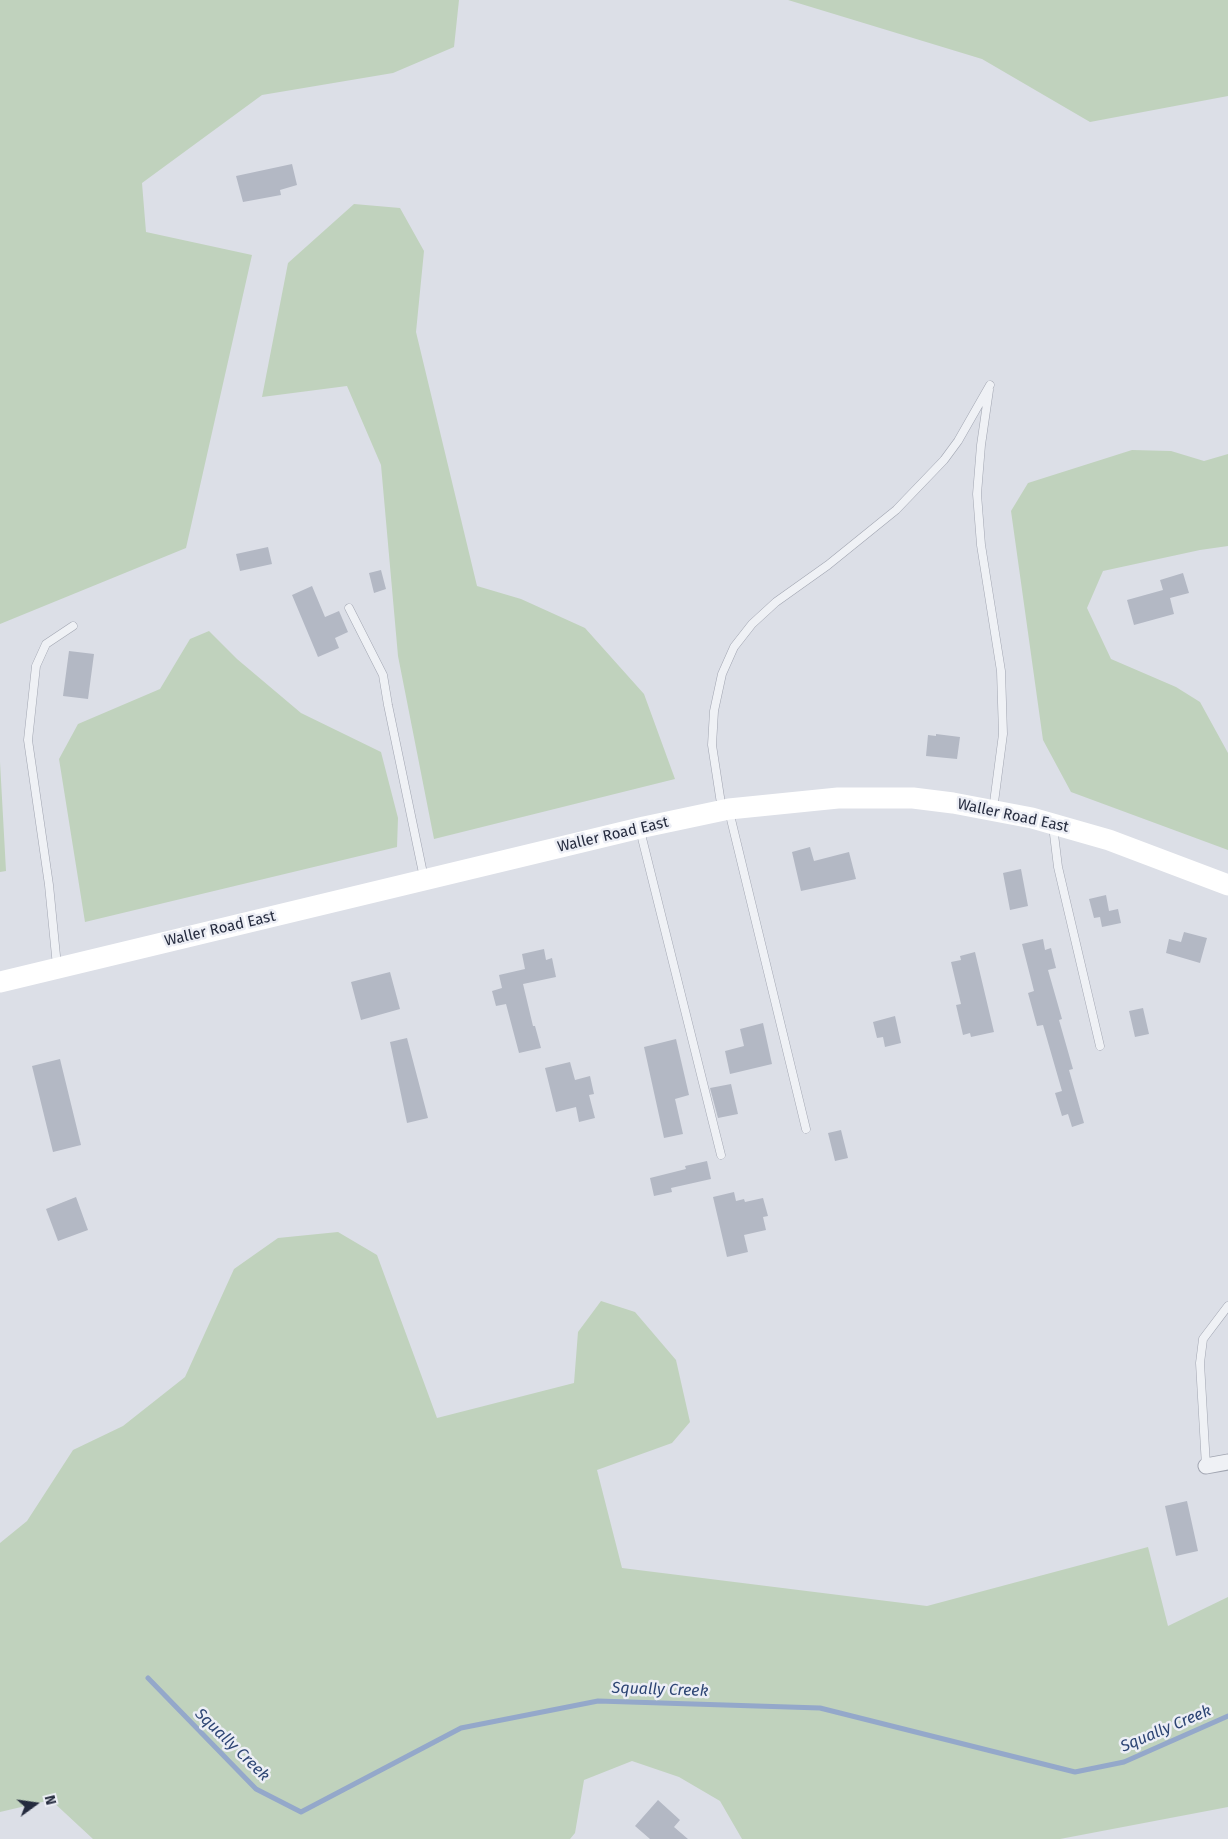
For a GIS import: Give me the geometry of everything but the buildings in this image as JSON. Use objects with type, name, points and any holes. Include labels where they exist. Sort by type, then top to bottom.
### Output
[{"type":"street","name":"Waller Road East","points":[[0,982],[640,828],[726,810],[848,798],[913,798],[993,810],[1109,840],[1228,885]]},
{"type":"street","points":[[1206,1466],[1228,1462]]},
{"type":"lane","points":[[806,1129],[726,810],[712,745],[714,711],[722,674],[734,647],[752,624],[776,602],[828,565],[896,510],[944,460],[958,441],[990,385],[981,444],[977,494],[981,545],[1001,671],[1004,734],[993,810]]},
{"type":"lane","points":[[349,608],[383,675],[425,880]]},
{"type":"lane","points":[[58,968],[50,885],[28,740],[36,666],[46,644],[74,626]]},
{"type":"lane","points":[[1053,824],[1058,867],[1100,1046]]},
{"type":"lane","points":[[640,828],[721,1155]]},
{"type":"lane","points":[[1206,1466],[1200,1363],[1203,1338],[1228,1306]]},
{"type":"green space","points":[[0,0],[459,0],[454,47],[393,73],[262,95],[142,183],[146,232],[252,255],[186,548],[0,624]]},
{"type":"green space","points":[[788,0],[1228,0],[1228,96],[1090,122],[982,59]]},
{"type":"green space","points":[[354,204],[400,208],[424,251],[416,332],[477,586],[521,599],[585,628],[644,694],[675,779],[434,839],[398,656],[381,465],[347,386],[262,397],[288,263]]},
{"type":"green space","points":[[1132,450],[1171,451],[1204,461],[1228,454],[1228,546],[1200,550],[1103,571],[1087,608],[1111,659],[1176,687],[1200,702],[1228,753],[1228,850],[1071,792],[1043,740],[1011,511],[1028,483]]},
{"type":"green space","points":[[209,631],[237,659],[301,713],[381,752],[398,818],[397,847],[85,922],[59,759],[78,724],[160,689],[190,639]]},
{"type":"green space","points":[[0,762],[6,871],[0,872]]},
{"type":"green space","points":[[338,1232],[377,1255],[437,1418],[574,1383],[578,1332],[601,1301],[635,1312],[676,1360],[690,1422],[672,1443],[597,1470],[622,1568],[927,1606],[1148,1547],[1168,1626],[1228,1597],[1228,1807],[1060,1839],[742,1839],[720,1801],[679,1777],[632,1761],[584,1780],[575,1833],[570,1839],[93,1839],[51,1800],[0,1812],[0,1543],[27,1521],[73,1450],[123,1426],[185,1377],[234,1269],[278,1238]]},
{"type":"waterway","name":"Squally Creek","points":[[148,1678],[256,1789],[301,1812],[461,1728],[598,1701],[820,1708],[1075,1772],[1124,1762],[1228,1716]]}]
